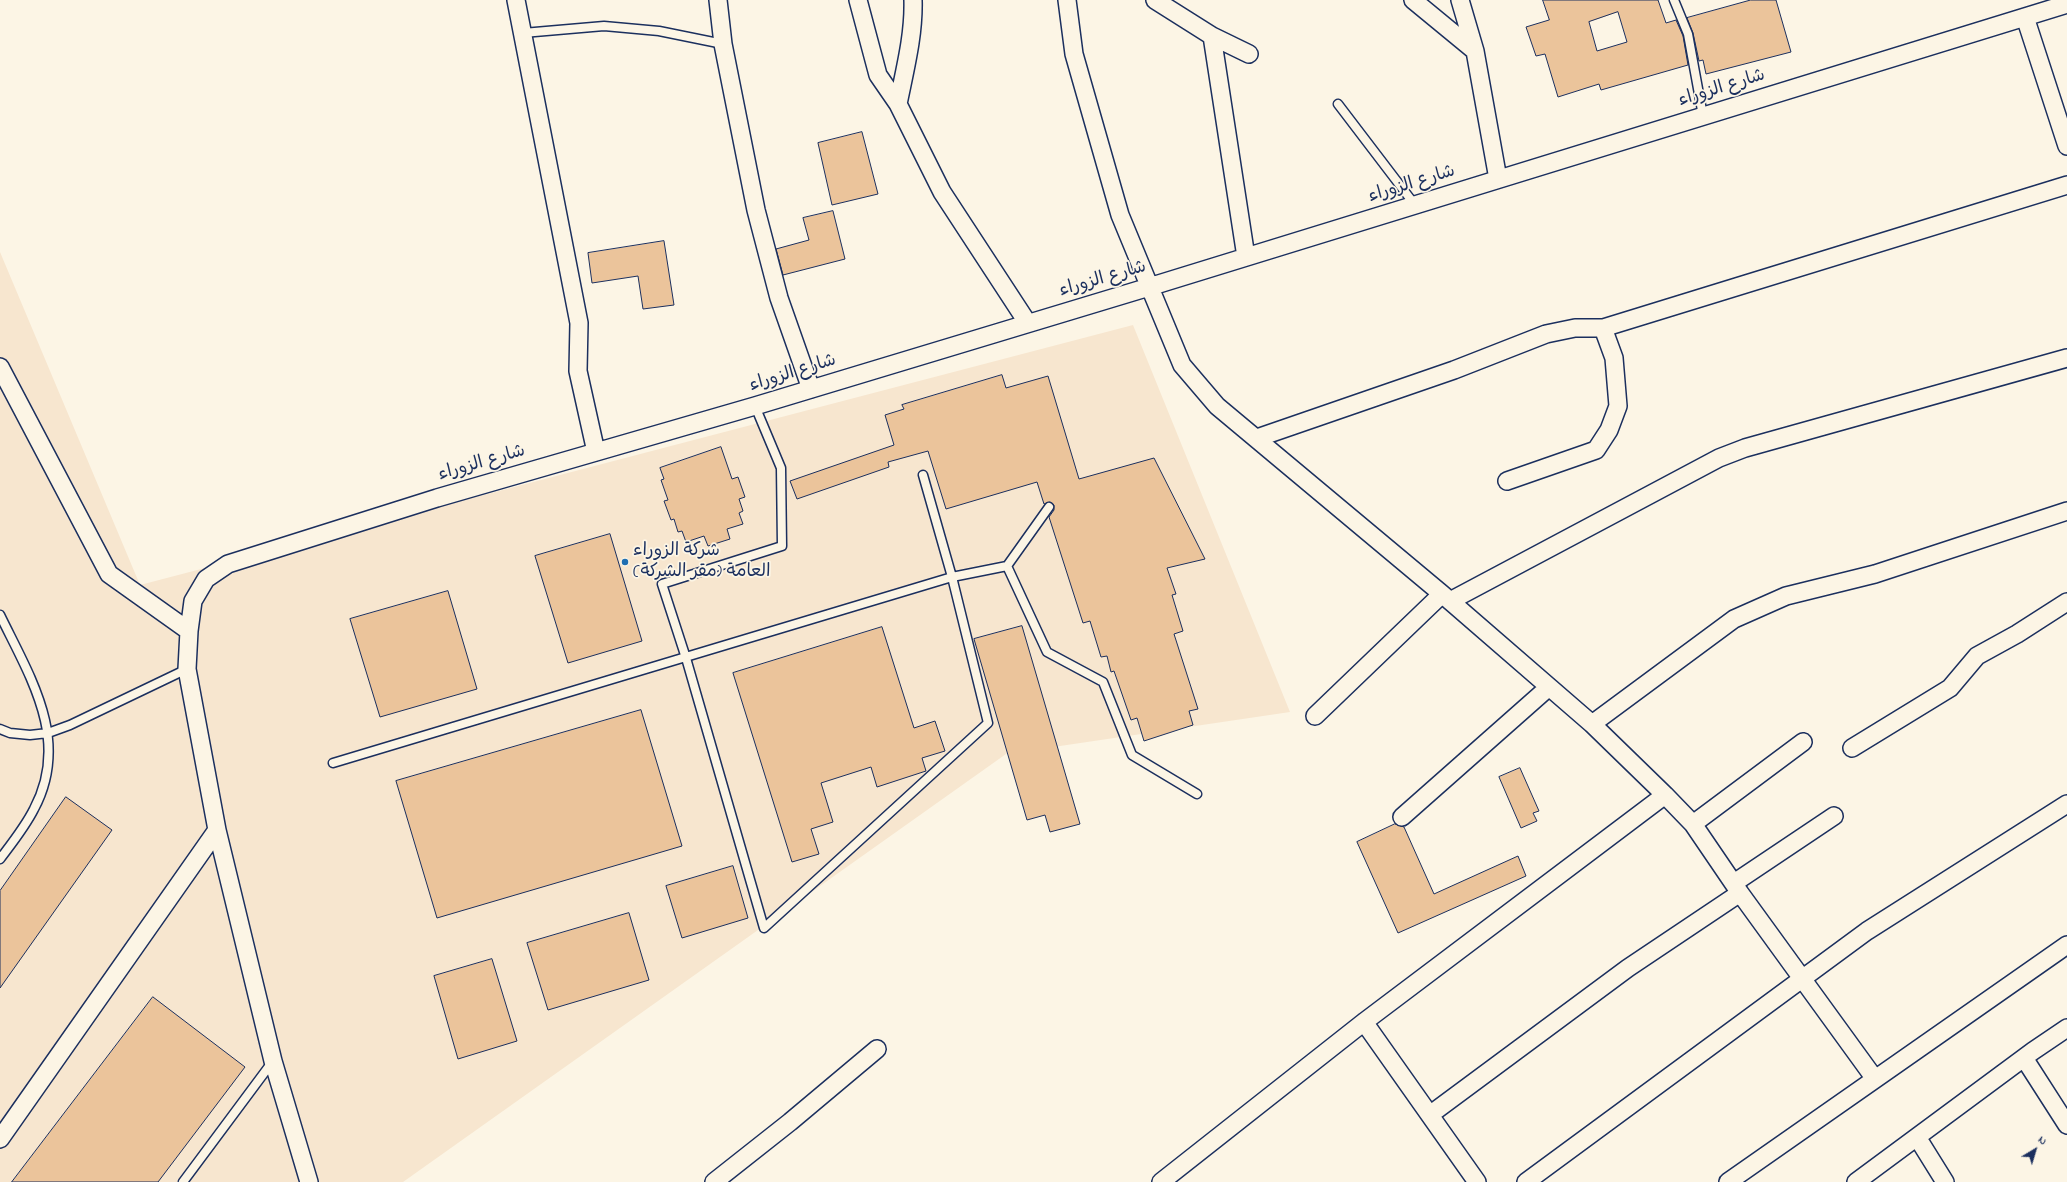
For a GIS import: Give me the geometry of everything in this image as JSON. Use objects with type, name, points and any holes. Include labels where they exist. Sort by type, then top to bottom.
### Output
[{"type":"street","points":[[516,0],[579,323],[578,371],[596,452]]},
{"type":"street","points":[[718,0],[723,44],[756,210],[778,298],[811,389]]},
{"type":"street","points":[[858,0],[878,75],[898,104],[942,192],[1027,322]]},
{"type":"street","points":[[898,104],[913,26],[913,0]]},
{"type":"street","points":[[1067,0],[1074,54],[1120,215],[1182,365],[1217,406],[1446,597],[1592,724],[1665,795],[1693,824],[1737,888],[1875,1079]]},
{"type":"street","points":[[1155,0],[1212,36],[1249,54]]},
{"type":"street","points":[[1413,0],[1475,52]]},
{"type":"street","points":[[1460,0],[1475,52],[1498,179]]},
{"type":"street","name":"شارع الزوراء","points":[[309,1182],[273,1061],[217,830],[187,669],[188,631],[193,601],[206,578],[228,564],[437,498],[755,406],[1027,322],[1149,287],[2067,4]]},
{"type":"street","points":[[2025,17],[2067,146]]},
{"type":"street","points":[[1212,36],[1246,257]]},
{"type":"street","points":[[1256,438],[1454,370],[1546,334],[1575,328],[1603,328],[2067,185]]},
{"type":"street","points":[[1506,481],[1596,450],[1609,430],[1618,406],[1614,358],[1603,328]]},
{"type":"street","points":[[1315,716],[1446,597],[1719,458],[1753,446],[2067,358]]},
{"type":"street","points":[[0,367],[109,574],[188,631]]},
{"type":"street","points":[[1592,724],[1734,619],[1786,596],[1875,574],[2067,511]]},
{"type":"street","points":[[1852,748],[1950,688],[1977,656],[2017,634],[2067,602]]},
{"type":"street","points":[[1402,817],[1549,687]]},
{"type":"street","points":[[1693,824],[1803,742]]},
{"type":"street","points":[[1161,1182],[1364,1022],[1665,795]]},
{"type":"street","points":[[1526,1182],[1867,931],[2067,804]]},
{"type":"street","points":[[1431,1114],[1834,816]]},
{"type":"street","points":[[0,1139],[217,830]]},
{"type":"street","points":[[1728,1182],[2067,945]]},
{"type":"street","points":[[1364,1022],[1431,1114],[1477,1182]]},
{"type":"street","points":[[1856,1182],[2067,1028]]},
{"type":"street","points":[[714,1182],[790,1122],[877,1049]]},
{"type":"street","points":[[2024,1058],[2067,1126]]},
{"type":"street","points":[[1917,1136],[1946,1182]]},
{"type":"lane","points":[[1674,0],[1688,34],[1703,116]]},
{"type":"lane","points":[[523,33],[604,26],[659,31],[723,44]]},
{"type":"lane","points":[[1338,104],[1415,205]]},
{"type":"lane","points":[[755,406],[780,468],[782,546],[662,584],[686,658],[764,928],[988,723],[952,577],[923,475]]},
{"type":"lane","points":[[333,763],[952,577],[1007,566],[1049,507]]},
{"type":"lane","points":[[1007,566],[1047,652],[1103,682],[1132,755],[1196,794]]},
{"type":"lane","points":[[0,615],[37,693],[44,713],[48,733],[49,753],[42,791],[34,809],[0,859]]},
{"type":"lane","points":[[0,729],[30,735],[48,733],[70,725],[187,669]]},
{"type":"lane","points":[[183,1182],[273,1061]]},
{"type":"shaded area","points":[[0,252],[140,585],[1133,325],[1290,712],[1006,754],[403,1182],[0,1182]]},
{"type":"building","points":[[1543,0],[1658,0],[1666,23],[1676,20],[1683,36],[1688,65],[1601,90],[1599,84],[1558,97],[1545,54],[1536,56],[1526,27],[1549,20]],"holes":[[[1618,12],[1627,42],[1597,51],[1589,22]]]},
{"type":"building","points":[[1751,0],[1776,0],[1791,52],[1706,74],[1703,60],[1699,61],[1693,33],[1687,18]]},
{"type":"building","points":[[862,132],[878,194],[832,205],[818,143]]},
{"type":"building","points":[[833,211],[845,259],[783,275],[776,249],[809,240],[803,218]]},
{"type":"building","points":[[664,241],[674,305],[643,309],[638,276],[592,283],[588,253]]},
{"type":"building","points":[[1002,375],[1006,388],[1048,376],[1079,479],[1154,458],[1205,559],[1167,568],[1176,594],[1172,595],[1183,631],[1174,634],[1198,709],[1189,711],[1193,725],[1144,741],[1137,718],[1131,720],[1114,671],[1111,672],[1107,656],[1101,657],[1090,621],[1083,623],[1049,517],[1054,510],[1054,505],[1050,502],[1044,504],[1037,482],[946,509],[928,451],[888,462],[889,467],[797,499],[790,481],[894,445],[885,415],[904,409],[902,405]]},
{"type":"building","points":[[721,447],[732,479],[738,477],[745,497],[739,499],[743,511],[739,513],[743,524],[727,529],[730,539],[708,546],[704,536],[686,542],[682,531],[678,532],[674,519],[671,520],[664,501],[668,500],[661,480],[664,479],[660,468]]},
{"type":"building","points":[[610,534],[642,641],[568,663],[535,556]]},
{"type":"building","points":[[448,591],[477,689],[380,717],[350,619]]},
{"type":"building","points":[[1022,626],[1080,824],[1050,832],[1045,815],[1027,820],[974,639]]},
{"type":"building","points":[[882,627],[914,728],[935,721],[945,751],[922,758],[926,771],[877,787],[871,767],[821,783],[833,822],[811,829],[819,854],[792,862],[733,673]]},
{"type":"building","points":[[641,710],[682,846],[437,918],[396,781]]},
{"type":"building","points":[[1520,768],[1539,811],[1533,813],[1537,821],[1521,828],[1499,777]]},
{"type":"building","points":[[66,797],[112,830],[0,988],[0,891]]},
{"type":"building","points":[[1395,824],[1404,827],[1434,894],[1518,856],[1526,876],[1398,933],[1357,842]]},
{"type":"building","points":[[733,866],[748,918],[682,938],[666,886]]},
{"type":"building","points":[[629,913],[649,980],[548,1010],[527,943]]},
{"type":"building","points":[[492,959],[517,1041],[458,1059],[434,976]]},
{"type":"building","points":[[153,997],[245,1067],[158,1182],[12,1182]]},
{"type":"place","name":"شركة الزوراء العامة (مقر الشركة)","points":[[625,562]]}]
